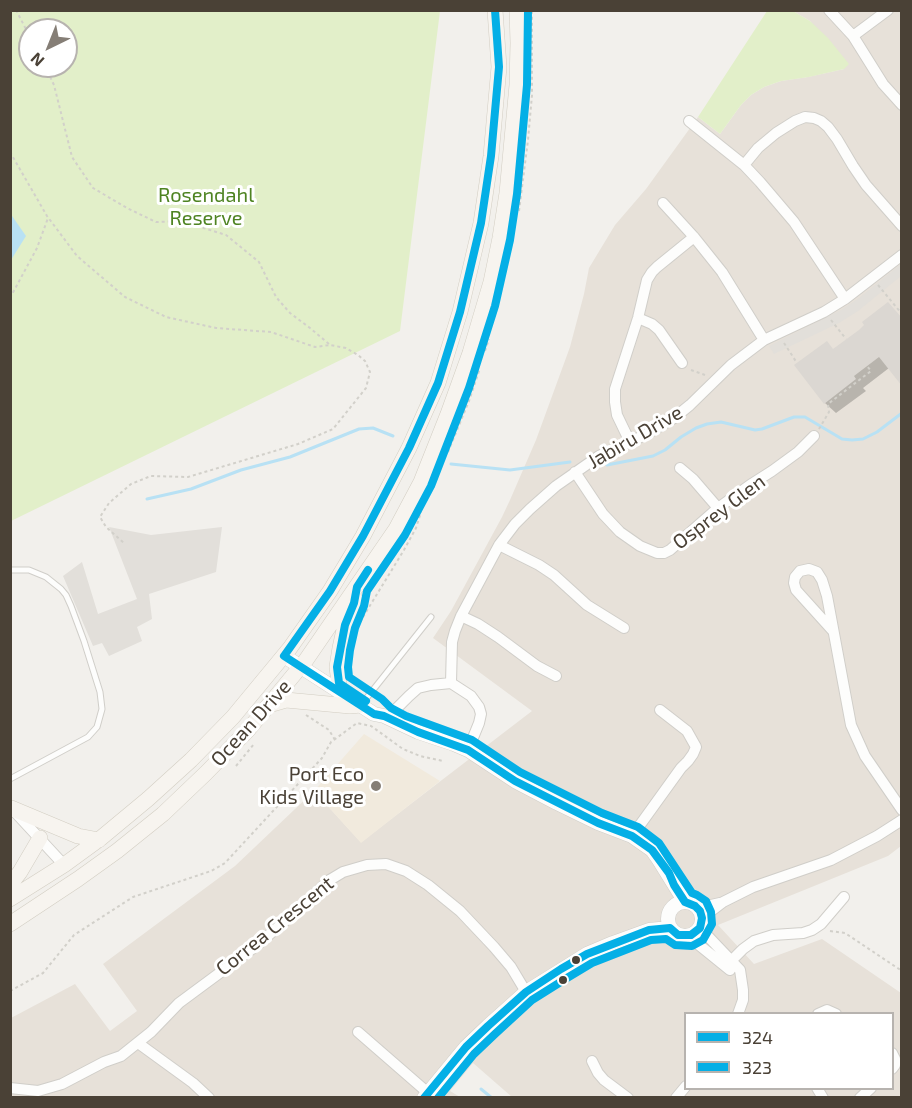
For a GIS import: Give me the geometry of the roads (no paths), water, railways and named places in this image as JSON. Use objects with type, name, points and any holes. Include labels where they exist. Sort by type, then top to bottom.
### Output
[{"type":"main road","name":"Ocean Drive","points":[[10,899],[99,840],[148,800],[191,760],[232,717],[287,652],[330,591],[363,536],[409,448],[438,383],[460,312],[481,223],[490,167],[499,67],[495,10]]},
{"type":"main road","name":"Ocean Drive","points":[[10,924],[117,851],[164,814],[220,759],[248,730],[304,663],[396,529],[421,482],[459,384],[485,304],[500,238],[507,193],[517,85],[517,10]]},
{"type":"main road","points":[[339,683],[340,648],[357,587]]},
{"type":"main road","points":[[269,705],[286,700],[350,706],[363,702]]},
{"type":"main road","points":[[11,808],[78,836],[99,840]]},
{"type":"main road","points":[[10,885],[40,838]]},
{"type":"main road","points":[[64,865],[78,879]]},
{"type":"street","points":[[829,10],[853,36],[883,84],[902,105]]},
{"type":"street","points":[[853,36],[888,10]]},
{"type":"street","points":[[744,165],[758,148],[776,133],[795,121],[806,117],[814,118],[828,127],[866,185],[902,226]]},
{"type":"street","points":[[689,121],[744,165],[760,182],[794,222],[845,299]]},
{"type":"street","points":[[663,203],[722,272],[764,340]]},
{"type":"street","points":[[630,442],[615,408],[615,389],[638,318],[647,280],[651,272],[694,237]]},
{"type":"street","name":"Jabiru Drive","points":[[451,683],[452,642],[461,616],[499,545],[530,509],[574,472],[599,456],[674,418],[744,353],[764,340],[824,312],[845,299],[902,255]]},
{"type":"street","points":[[638,318],[659,330],[682,363]]},
{"type":"street","name":"Osprey Glen","points":[[574,472],[603,514],[620,532],[640,546],[657,553],[664,553],[718,508],[798,452],[814,436]]},
{"type":"street","points":[[680,468],[693,479],[718,508]]},
{"type":"street","points":[[499,545],[539,565],[554,575],[586,605],[624,628]]},
{"type":"street","points":[[833,631],[796,590],[795,577],[800,571],[809,569],[817,572],[822,580],[827,596],[851,725],[865,756],[902,810]]},
{"type":"street","points":[[461,616],[478,624],[537,666],[556,676]]},
{"type":"street","points":[[287,652],[363,702]]},
{"type":"street","points":[[304,663],[339,683],[374,714],[468,750],[499,772],[546,798],[643,843],[656,855],[669,873],[674,885],[708,938],[729,963]]},
{"type":"street","points":[[387,718],[418,688],[451,683],[471,696],[480,707],[479,723],[468,750]]},
{"type":"street","points":[[632,836],[696,747],[687,731],[660,710]]},
{"type":"street","points":[[11,808],[64,865]]},
{"type":"street","points":[[692,912],[694,934],[678,935],[669,924],[670,912],[692,912],[723,902],[753,887],[831,860],[902,820]]},
{"type":"street","name":"Correa Crescent","points":[[39,1094],[121,1056],[138,1043],[179,1003],[256,946],[328,881],[343,872],[367,865],[386,864],[406,871],[428,885],[460,911],[494,947],[526,992]]},
{"type":"street","points":[[729,963],[754,941],[773,935],[813,930],[844,897]]},
{"type":"street","points":[[358,1032],[425,1095],[466,1047],[526,992],[587,954],[654,926],[669,924]]},
{"type":"street","points":[[688,936],[741,970],[743,1000],[739,1012]]},
{"type":"street","points":[[138,1043],[193,1083],[209,1098]]},
{"type":"street","points":[[592,1061],[604,1080],[628,1098]]},
{"type":"street","points":[[10,1088],[39,1094]]},
{"type":"lane","points":[[10,570],[29,570],[46,577],[66,595],[84,641],[100,692],[102,709],[97,727],[88,737],[10,779]]},
{"type":"lane","points":[[363,702],[431,617]]},
{"type":"water","points":[[10,213],[26,236],[11,260],[10,260]]},
{"type":"waterway","points":[[607,465],[653,456],[696,428],[707,424],[721,422],[755,430],[794,417],[805,417],[842,439],[852,440],[863,439],[877,432],[902,413]]},
{"type":"waterway","points":[[147,499],[191,489],[241,470],[290,457],[359,429],[373,428],[393,436]]},
{"type":"waterway","points":[[451,464],[510,470],[570,462]]},
{"type":"waterway","points":[[481,1089],[492,1098]]},
{"type":"place","name":"Port Eco Kids Village","points":[[376,786]]},
{"type":"park label","name":"Rosendahl Reserve","points":[[206,206]]}]
